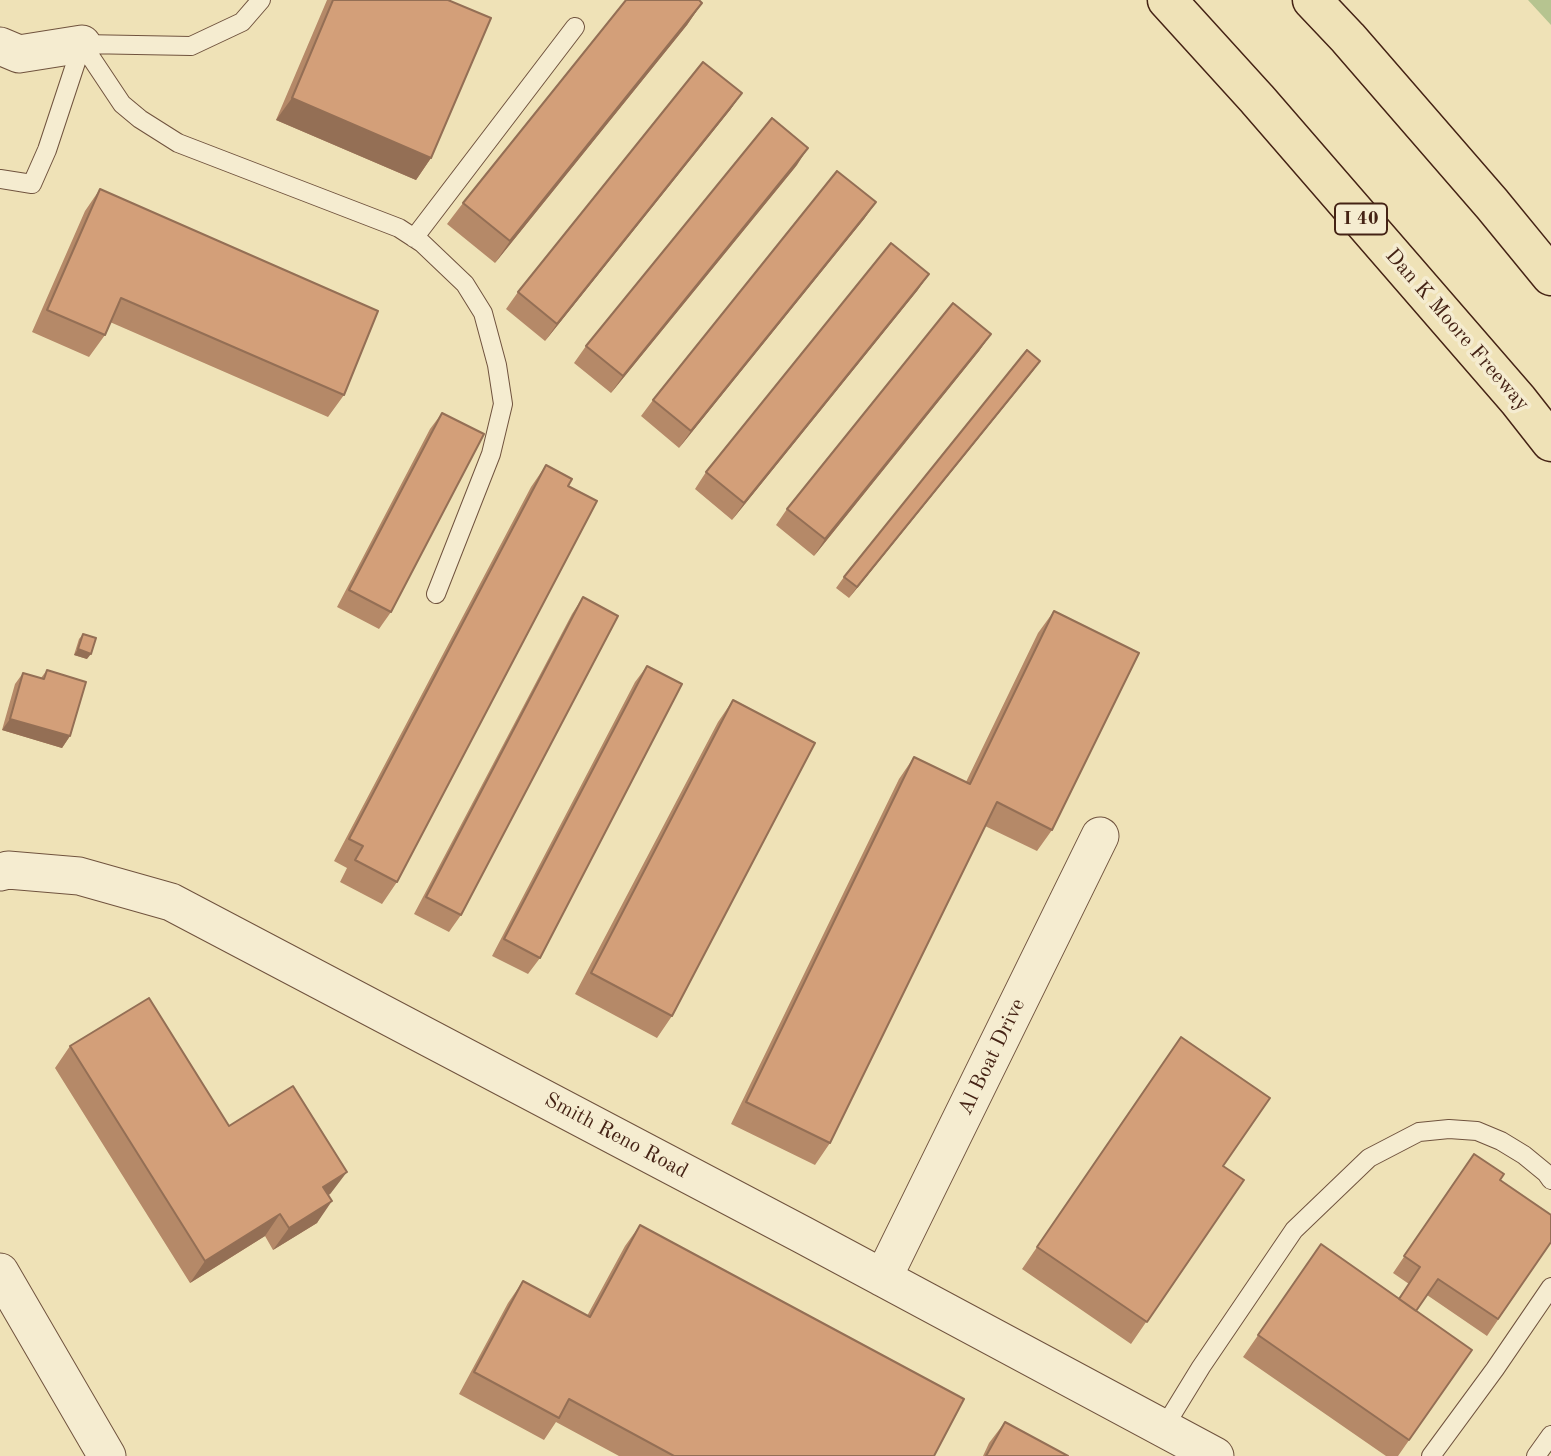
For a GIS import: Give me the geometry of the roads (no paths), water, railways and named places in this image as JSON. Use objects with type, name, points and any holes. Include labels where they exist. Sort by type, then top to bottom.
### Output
[{"type":"highway","name":"Dan K Moore Freeway","points":[[1167,0],[1266,109],[1518,400],[1551,442]]},
{"type":"highway","points":[[1312,0],[1492,204],[1551,276]]},
{"type":"street","points":[[0,46],[19,54],[82,44]]},
{"type":"street","name":"Al Boat Drive","points":[[883,1278],[1100,836]]},
{"type":"street","name":"Smith Reno Road","points":[[0,872],[8,870],[79,876],[171,902],[1214,1456]]},
{"type":"street","points":[[0,1272],[107,1456]]},
{"type":"lane","points":[[82,44],[191,46],[242,22],[261,0]]},
{"type":"lane","points":[[414,238],[575,27]]},
{"type":"lane","points":[[0,179],[32,184],[47,150],[82,44]]},
{"type":"lane","points":[[82,44],[122,104],[178,143],[399,228],[439,258],[465,284],[483,313],[497,365],[503,404],[491,454],[436,594]]},
{"type":"lane","points":[[1163,1429],[1201,1367],[1294,1230],[1369,1158],[1419,1132],[1449,1129],[1477,1131],[1501,1140],[1524,1155],[1551,1180]]},
{"type":"lane","points":[[1431,1456],[1551,1287]]},
{"type":"lane","points":[[1536,1456],[1551,1435]]}]
